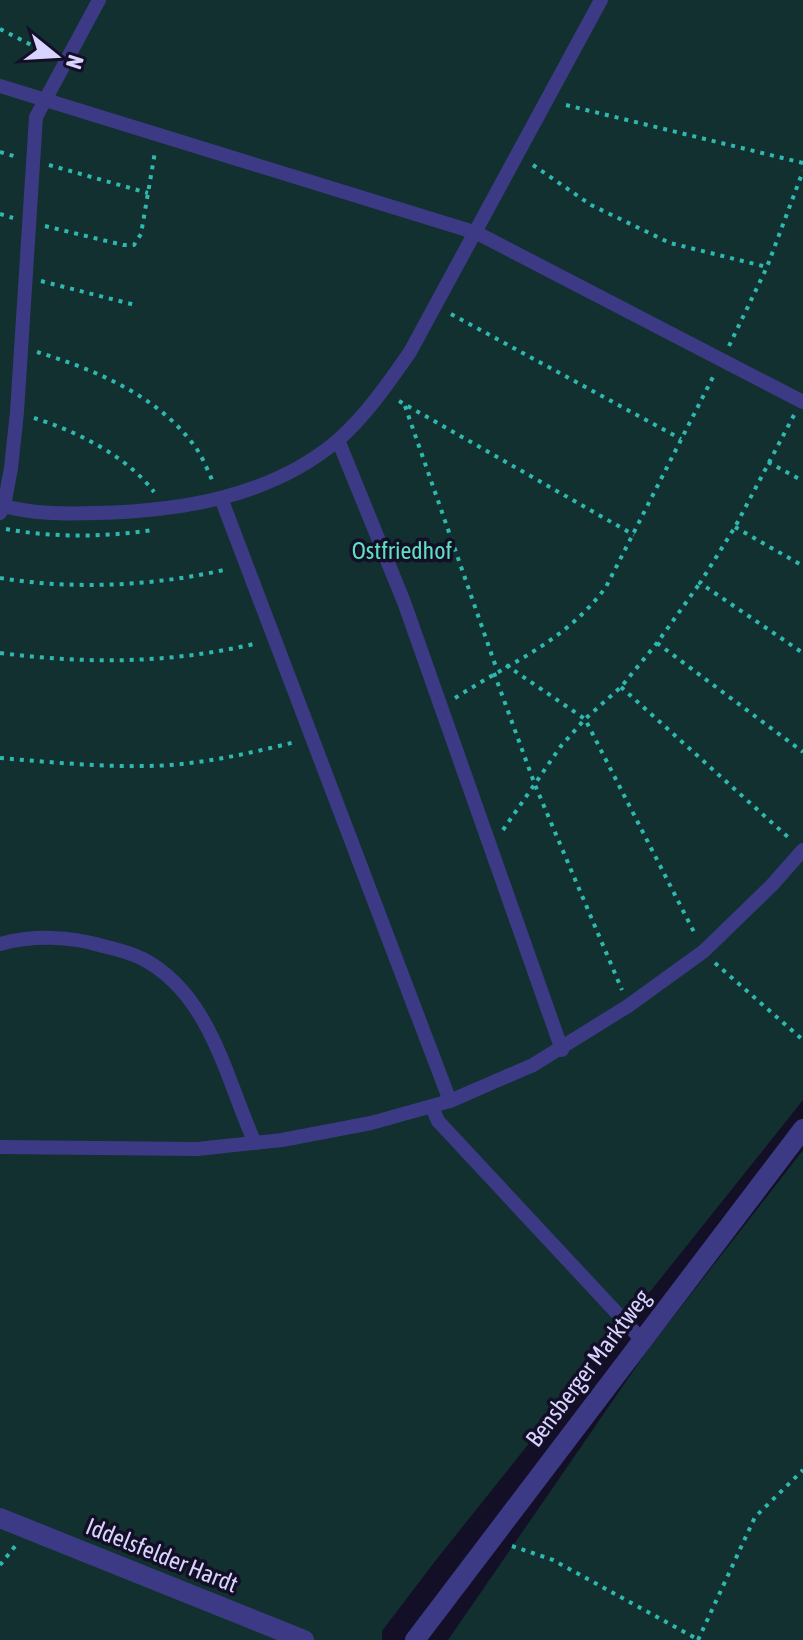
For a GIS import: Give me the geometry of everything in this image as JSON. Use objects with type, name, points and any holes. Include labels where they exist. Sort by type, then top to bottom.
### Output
[{"type":"street","name":"Bensberger Marktweg","points":[[415,1640],[803,1129]]},
{"type":"street","name":"Iddelsfelder Hardt","points":[[0,1518],[304,1640]]},
{"type":"lane","points":[[99,0],[36,117],[17,412],[1,508],[75,514],[168,509],[221,498],[261,484],[302,466],[338,440],[383,391],[437,306],[601,0]]},
{"type":"lane","points":[[0,86],[477,233],[802,402]]},
{"type":"lane","points":[[338,440],[404,602],[562,1050]]},
{"type":"lane","points":[[221,498],[450,1101]]},
{"type":"lane","points":[[0,1147],[168,1150],[255,1143],[315,1135],[450,1101],[562,1050],[628,1006],[704,951],[803,850]]},
{"type":"lane","points":[[0,944],[34,938],[93,943],[142,958],[166,974],[200,1013],[255,1143]]},
{"type":"lane","points":[[432,1107],[438,1121],[642,1340]]},
{"type":"path","points":[[0,29],[66,62]]},
{"type":"path","points":[[548,101],[803,163]]},
{"type":"path","points":[[0,214],[123,245],[134,245],[141,234],[157,135]]},
{"type":"path","points":[[518,156],[591,205],[670,243],[767,267]]},
{"type":"path","points":[[33,161],[148,193]]},
{"type":"path","points":[[442,707],[568,629],[606,587],[767,267],[803,171]]},
{"type":"path","points":[[26,277],[135,305]]},
{"type":"path","points":[[437,306],[681,439]]},
{"type":"path","points":[[20,347],[71,362],[125,386],[160,411],[196,448],[221,498]]},
{"type":"path","points":[[383,391],[634,535]]},
{"type":"path","points":[[491,846],[561,746],[585,719],[621,687],[700,583],[735,527],[802,402]]},
{"type":"path","points":[[404,404],[535,785],[628,1006]]},
{"type":"path","points":[[17,412],[50,423],[108,452],[144,479],[168,509]]},
{"type":"path","points":[[768,462],[803,481]]},
{"type":"path","points":[[735,527],[803,566]]},
{"type":"path","points":[[0,578],[50,583],[138,581],[246,565]]},
{"type":"path","points":[[700,583],[803,653]]},
{"type":"path","points":[[0,653],[145,661],[216,652],[276,638]]},
{"type":"path","points":[[657,643],[803,752]]},
{"type":"path","points":[[506,665],[585,719],[704,951],[803,1040]]},
{"type":"path","points":[[621,687],[803,850]]},
{"type":"path","points":[[0,758],[150,766],[238,755],[313,737]]},
{"type":"path","points":[[479,1556],[500,1563],[511,1546],[553,1560],[698,1640],[755,1517],[803,1470]]},
{"type":"green space","name":"Ostfriedhof","points":[[0,0],[803,0],[803,1100],[436,1560],[382,1631],[382,1640],[0,1640]]},
{"type":"green space","points":[[803,1150],[803,1640],[448,1640],[649,1348]]}]
